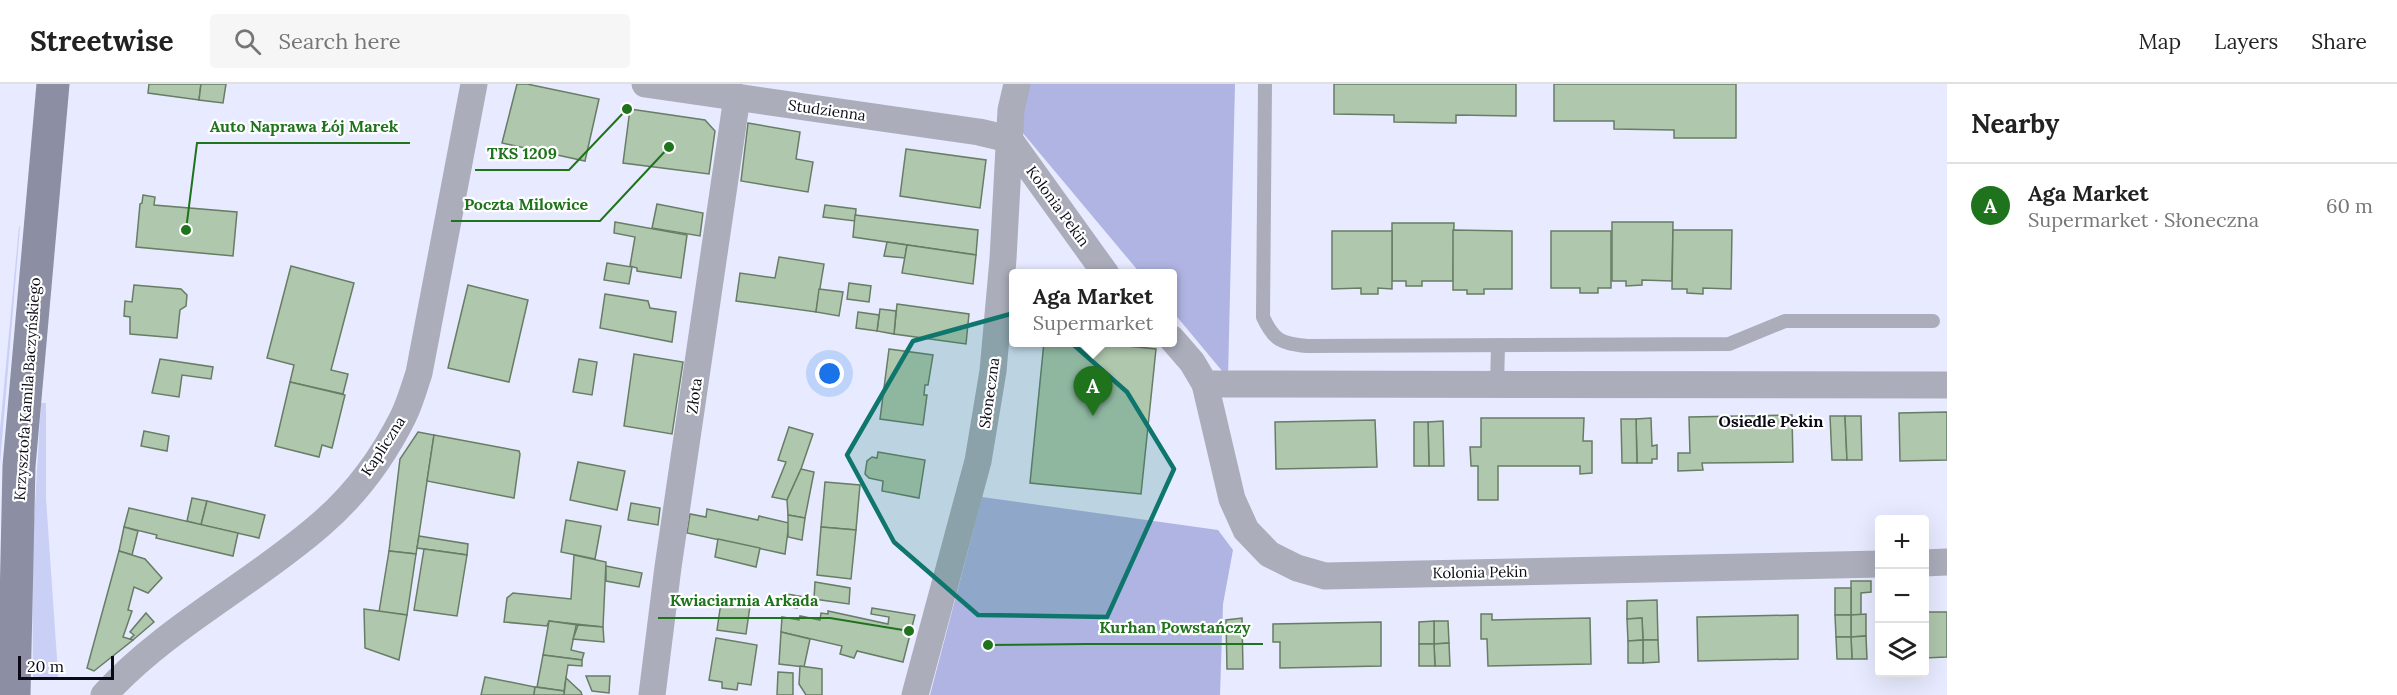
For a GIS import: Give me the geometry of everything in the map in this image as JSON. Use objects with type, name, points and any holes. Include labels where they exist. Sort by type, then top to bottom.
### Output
[{"type":"street","name":"Krzysztofa Kamila Baczyńskiego","points":[[14,695],[19,466],[53,84]]},
{"type":"street","name":"Kapliczna","points":[[104,695],[136,663],[320,525],[354,491],[387,445],[404,415],[419,374],[474,84]]},
{"type":"street","name":"Studzienna","points":[[645,84],[737,97],[808,96],[1009,139]]},
{"type":"street","name":"Słoneczna","points":[[915,695],[978,461],[993,371],[1003,259],[1011,110],[1017,84]]},
{"type":"street","name":"Złota","points":[[652,695],[668,567],[737,97]]},
{"type":"street","name":"Kolonia Pekin","points":[[1009,139],[1103,269]]},
{"type":"street","name":"Kolonia Pekin","points":[[1177,344],[1192,362],[1205,384],[1233,500],[1246,530],[1269,554],[1297,568],[1325,576],[1875,564]]},
{"type":"street","points":[[1205,384],[1947,386]]},
{"type":"street","points":[[1929,562],[1947,562]]},
{"type":"lane","points":[[1265,84],[1263,316],[1271,334],[1286,344],[1729,344],[1785,321],[1933,321]]},
{"type":"lane","points":[[1497,384],[1498,345]]},
{"type":"highlighted area","points":[[1032,308],[1127,392],[1174,469],[1107,617],[978,615],[894,542],[847,455],[913,341]]},
{"type":"shaded area","points":[[1028,84],[1235,84],[1228,378],[1177,317],[1177,269],[1137,269],[1017,126]]},
{"type":"shaded area","points":[[20,227],[0,464],[0,429]]},
{"type":"shaded area","points":[[41,403],[46,403],[46,498],[58,677],[33,678],[32,555]]},
{"type":"shaded area","points":[[982,497],[1218,530],[1233,550],[1223,604],[1220,695],[930,695]]},
{"type":"building","points":[[149,84],[201,84],[199,100],[148,93]]},
{"type":"building","points":[[201,84],[226,84],[223,103],[199,100]]},
{"type":"building","points":[[517,84],[599,99],[585,161],[502,143]]},
{"type":"building","points":[[1334,84],[1516,84],[1516,116],[1456,115],[1456,123],[1394,122],[1394,115],[1334,114]]},
{"type":"building","points":[[1554,84],[1736,84],[1736,138],[1674,138],[1674,130],[1614,129],[1614,121],[1554,121]]},
{"type":"building","points":[[630,109],[705,120],[715,131],[709,174],[623,163]]},
{"type":"building","points":[[748,123],[800,132],[796,159],[813,162],[808,192],[741,181]]},
{"type":"building","points":[[906,149],[986,160],[980,208],[900,196]]},
{"type":"building","points":[[143,195],[155,197],[154,205],[237,212],[233,256],[136,247]]},
{"type":"building","points":[[657,204],[703,213],[700,236],[652,228]]},
{"type":"building","points":[[825,205],[856,209],[855,221],[823,217]]},
{"type":"building","points":[[855,215],[978,230],[976,255],[853,237]]},
{"type":"building","points":[[615,222],[687,235],[681,278],[637,271],[637,268],[630,266],[635,237],[614,233]]},
{"type":"building","points":[[1612,222],[1673,222],[1672,281],[1642,280],[1642,285],[1626,286],[1626,281],[1612,281]]},
{"type":"building","points":[[1392,223],[1454,223],[1453,281],[1422,281],[1422,286],[1406,286],[1406,281],[1392,281]]},
{"type":"building","points":[[1453,230],[1512,231],[1512,289],[1484,289],[1484,294],[1467,294],[1467,290],[1453,290]]},
{"type":"building","points":[[1673,230],[1732,230],[1731,289],[1703,288],[1703,294],[1687,293],[1687,289],[1672,289]]},
{"type":"building","points":[[1332,231],[1392,231],[1392,289],[1378,288],[1378,294],[1361,294],[1361,288],[1332,289]]},
{"type":"building","points":[[1551,231],[1611,231],[1611,288],[1598,288],[1598,293],[1580,293],[1580,288],[1551,288]]},
{"type":"building","points":[[887,242],[907,245],[905,258],[884,256]]},
{"type":"building","points":[[907,245],[976,255],[973,284],[902,273]]},
{"type":"building","points":[[779,257],[824,264],[816,312],[736,301],[740,273],[775,278]]},
{"type":"building","points":[[607,263],[632,267],[629,284],[604,280]]},
{"type":"building","points":[[291,266],[354,283],[331,370],[348,374],[343,394],[290,382],[294,365],[267,358]]},
{"type":"building","points":[[849,283],[871,286],[869,302],[847,299]]},
{"type":"building","points":[[134,285],[181,289],[187,295],[186,306],[180,310],[177,338],[130,334],[130,317],[124,316],[125,301],[132,302]]},
{"type":"building","points":[[468,285],[528,300],[509,382],[448,368]]},
{"type":"building","points":[[819,289],[843,292],[839,316],[816,312]]},
{"type":"building","points":[[605,294],[648,301],[650,308],[676,312],[672,342],[600,328]]},
{"type":"building","points":[[897,304],[969,314],[966,344],[894,334]]},
{"type":"building","points":[[880,309],[896,311],[894,334],[877,331]]},
{"type":"building","points":[[858,312],[879,315],[877,331],[856,328]]},
{"type":"building","points":[[1044,347],[1156,349],[1141,494],[1030,483]]},
{"type":"building","points":[[889,349],[933,355],[928,385],[925,385],[924,395],[927,395],[923,425],[880,419]]},
{"type":"building","points":[[634,354],[683,362],[672,434],[624,426]]},
{"type":"building","points":[[160,359],[213,367],[211,379],[182,375],[179,397],[152,393]]},
{"type":"building","points":[[579,359],[597,362],[592,395],[573,392]]},
{"type":"building","points":[[290,382],[345,395],[332,448],[322,445],[319,457],[275,446]]},
{"type":"building","points":[[1947,412],[1947,460],[1900,461],[1899,413]]},
{"type":"building","points":[[1792,415],[1793,462],[1702,463],[1703,470],[1678,471],[1678,453],[1690,453],[1689,417]]},
{"type":"building","points":[[1830,416],[1845,416],[1847,460],[1832,460]]},
{"type":"building","points":[[1845,416],[1861,416],[1862,460],[1847,460]]},
{"type":"building","points":[[1481,418],[1584,418],[1583,441],[1592,441],[1592,473],[1580,474],[1580,466],[1498,466],[1498,500],[1478,500],[1478,466],[1471,466],[1470,447],[1481,447]]},
{"type":"building","points":[[1651,418],[1652,446],[1657,445],[1657,459],[1652,459],[1652,463],[1637,463],[1636,419]]},
{"type":"building","points":[[1621,419],[1636,419],[1637,463],[1622,463]]},
{"type":"building","points":[[1375,420],[1377,467],[1276,469],[1275,422]]},
{"type":"building","points":[[1443,421],[1444,466],[1429,466],[1428,422]]},
{"type":"building","points":[[1414,422],[1428,422],[1429,466],[1414,466]]},
{"type":"building","points":[[789,427],[813,434],[787,500],[772,497],[786,462],[778,460]]},
{"type":"building","points":[[144,431],[169,436],[167,451],[141,446]]},
{"type":"building","points":[[418,432],[434,435],[416,554],[389,551],[400,459]]},
{"type":"building","points":[[434,435],[519,451],[514,498],[427,481]]},
{"type":"building","points":[[878,452],[925,460],[919,498],[882,491],[883,481],[869,478],[865,474],[867,461],[872,457],[877,458]]},
{"type":"building","points":[[578,462],[625,471],[617,510],[570,500]]},
{"type":"building","points":[[801,469],[814,472],[805,518],[788,515],[787,500]]},
{"type":"building","points":[[825,482],[860,485],[856,530],[821,527]]},
{"type":"building","points":[[192,498],[207,501],[201,525],[187,521]]},
{"type":"building","points":[[207,501],[265,515],[259,538],[201,525]]},
{"type":"building","points":[[631,503],[660,508],[658,525],[628,520]]},
{"type":"building","points":[[129,508],[238,533],[233,556],[156,538],[157,535],[124,527]]},
{"type":"building","points":[[707,509],[758,520],[759,516],[789,523],[785,554],[687,533],[690,514],[706,517]]},
{"type":"building","points":[[788,515],[805,518],[802,540],[788,537]]},
{"type":"building","points":[[566,520],[601,526],[595,559],[561,552]]},
{"type":"building","points":[[124,527],[138,531],[132,555],[119,551]]},
{"type":"building","points":[[821,527],[856,530],[851,579],[817,575]]},
{"type":"building","points":[[419,536],[468,544],[467,555],[417,548]]},
{"type":"building","points":[[718,539],[760,548],[756,567],[715,557]]},
{"type":"building","points":[[424,549],[467,555],[457,616],[414,610]]},
{"type":"building","points":[[119,551],[145,559],[162,578],[148,593],[134,587],[128,610],[132,611],[123,637],[133,640],[94,671],[87,668]]},
{"type":"building","points":[[389,551],[416,554],[407,615],[379,612]]},
{"type":"building","points":[[574,555],[606,562],[603,627],[549,621],[547,626],[504,622],[507,598],[513,593],[571,599]]},
{"type":"building","points":[[606,566],[642,573],[639,587],[606,581]]},
{"type":"building","points":[[1851,581],[1871,581],[1871,592],[1861,593],[1861,615],[1851,615]]},
{"type":"building","points":[[815,582],[850,588],[849,604],[814,599]]},
{"type":"building","points":[[1835,588],[1851,588],[1851,615],[1835,615]]},
{"type":"building","points":[[787,594],[811,598],[809,607],[786,606]]},
{"type":"building","points":[[1657,600],[1658,640],[1643,640],[1642,618],[1627,619],[1627,601]]},
{"type":"building","points":[[721,602],[750,606],[746,634],[717,630]]},
{"type":"building","points":[[872,608],[915,615],[903,662],[857,651],[854,658],[840,654],[842,646],[781,632],[782,617],[799,620],[800,616],[820,620],[821,613],[828,614],[828,611],[888,624],[889,617],[871,614]]},
{"type":"building","points":[[364,609],[407,615],[399,660],[365,648]]},
{"type":"building","points":[[1929,612],[1947,612],[1947,657],[1929,658]]},
{"type":"building","points":[[146,613],[154,622],[133,640],[130,639],[134,635],[130,632]]},
{"type":"building","points":[[1481,614],[1492,614],[1492,620],[1590,618],[1591,664],[1488,666],[1487,639],[1481,639]]},
{"type":"building","points":[[1866,614],[1866,636],[1851,637],[1851,615]]},
{"type":"building","points":[[1798,615],[1798,659],[1698,661],[1697,617]]},
{"type":"building","points":[[1835,615],[1851,615],[1851,637],[1836,637]]},
{"type":"building","points":[[1242,618],[1243,669],[1227,669],[1226,620]]},
{"type":"building","points":[[1642,618],[1643,640],[1628,641],[1627,619]]},
{"type":"building","points":[[549,621],[578,625],[571,650],[584,653],[582,660],[543,655]]},
{"type":"building","points":[[1434,621],[1448,621],[1449,643],[1434,644]]},
{"type":"building","points":[[1434,621],[1434,644],[1419,644],[1419,622]]},
{"type":"building","points":[[1381,622],[1381,666],[1280,668],[1280,642],[1273,642],[1273,624]]},
{"type":"building","points":[[578,625],[603,627],[604,642],[573,639]]},
{"type":"building","points":[[781,632],[810,639],[804,667],[779,664]]},
{"type":"building","points":[[1866,636],[1867,659],[1852,659],[1851,637]]},
{"type":"building","points":[[1836,637],[1851,637],[1852,659],[1837,659]]},
{"type":"building","points":[[716,638],[757,645],[751,685],[738,683],[737,690],[722,688],[722,682],[709,680]]},
{"type":"building","points":[[1643,640],[1658,640],[1659,662],[1643,663]]},
{"type":"building","points":[[1643,640],[1643,663],[1628,663],[1628,641]]},
{"type":"building","points":[[1449,643],[1450,666],[1435,666],[1434,644]]},
{"type":"building","points":[[1419,644],[1434,644],[1435,666],[1419,666]]},
{"type":"building","points":[[543,655],[582,660],[582,666],[568,665],[564,691],[537,687]]},
{"type":"building","points":[[800,666],[822,669],[822,695],[806,695],[799,684]]},
{"type":"building","points":[[778,672],[793,673],[793,695],[777,695]]},
{"type":"building","points":[[586,676],[610,676],[609,693],[592,691]]},
{"type":"building","points":[[485,677],[535,687],[534,695],[481,695]]},
{"type":"building","points":[[566,678],[581,692],[582,695],[564,695]]},
{"type":"building","points":[[535,687],[564,691],[564,695],[534,695]]},
{"type":"place","name":"TKS 1209","points":[[627,109]]},
{"type":"place","name":"Poczta Milowice","points":[[669,147]]},
{"type":"place","name":"Auto Naprawa Łój Marek","points":[[186,230]]},
{"type":"place","name":"Aga Market","points":[[1093,416]]},
{"type":"place","name":"Kwiaciarnia Arkada","points":[[909,631]]},
{"type":"place","name":"Kurhan Powstańczy","points":[[988,645]]},
{"type":"district","name":"Osiedle Pekin","points":[[1771,421]]}]
